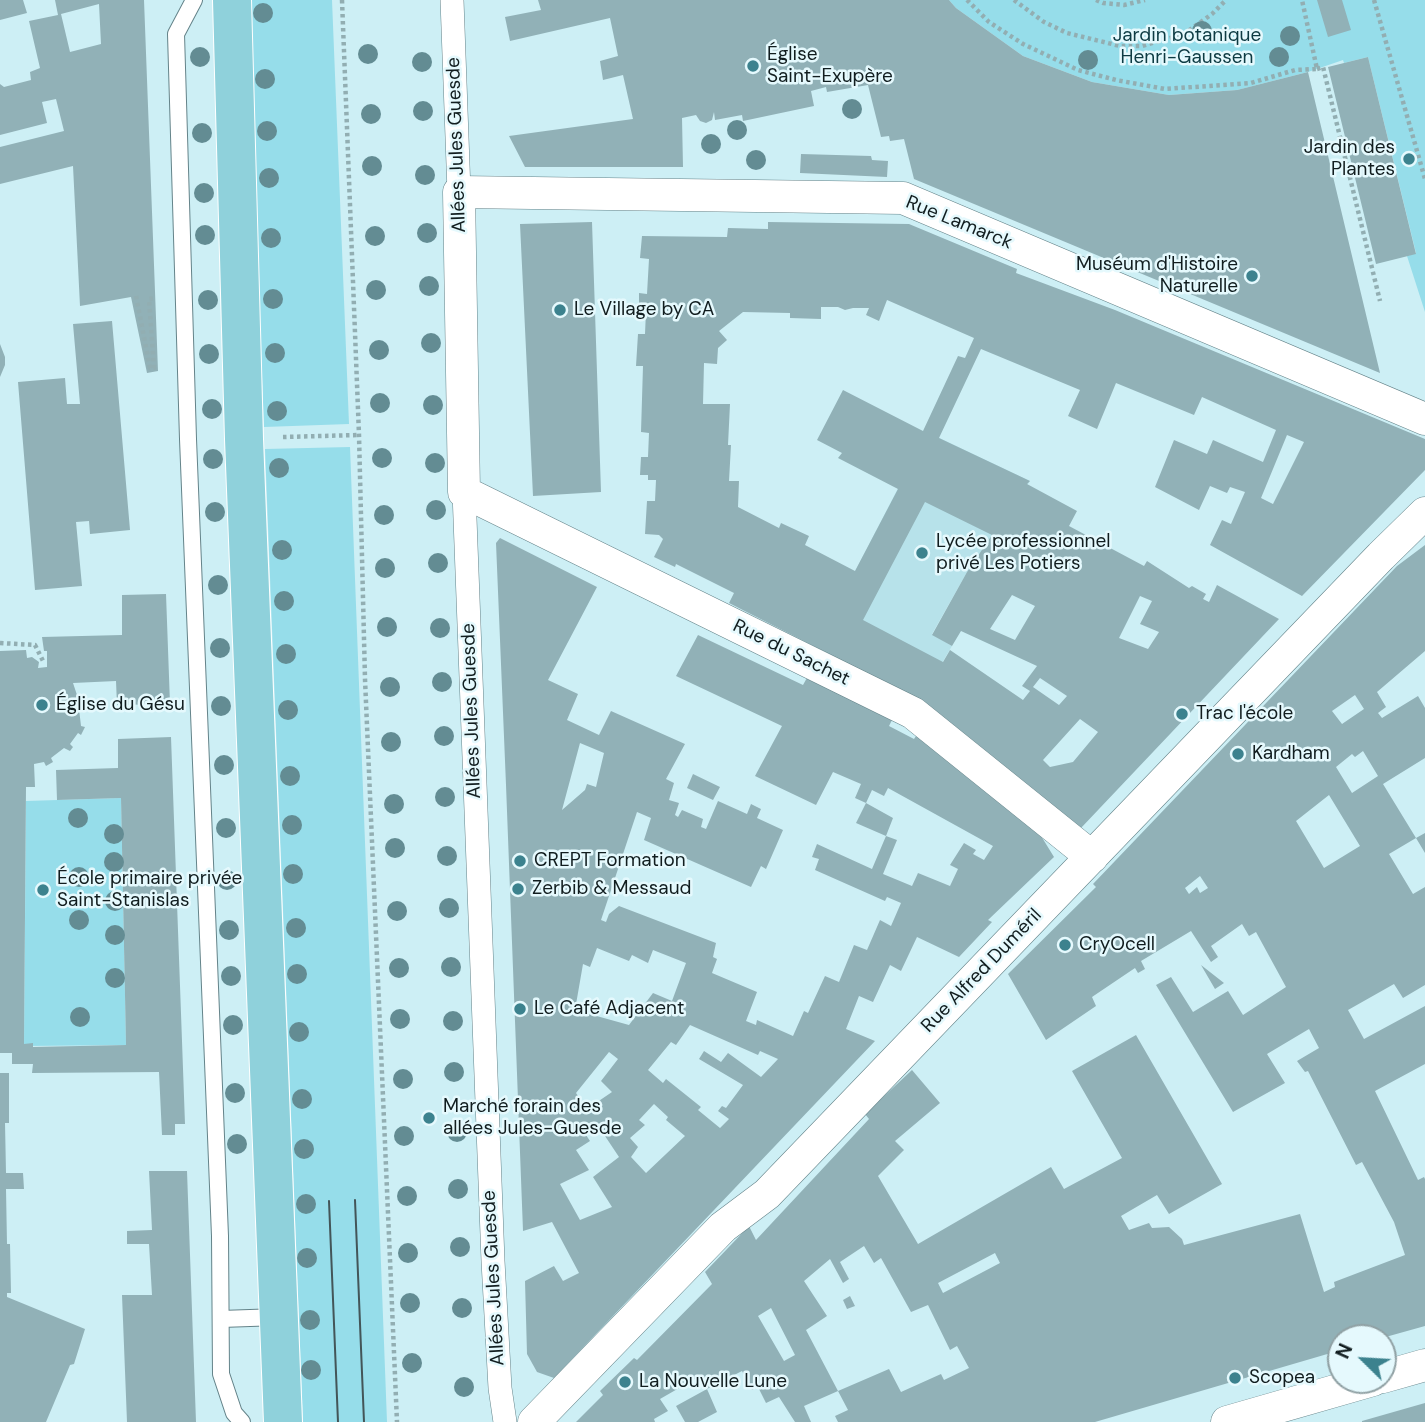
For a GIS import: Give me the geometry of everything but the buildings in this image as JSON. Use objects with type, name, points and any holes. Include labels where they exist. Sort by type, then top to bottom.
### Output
[{"type":"main road","points":[[232,0],[243,425],[283,1422]]},
{"type":"street","name":"Allées Jules Guesde","points":[[452,0],[459,192],[464,492],[493,1261],[500,1388],[505,1422]]},
{"type":"street","name":"Rue Lamarck","points":[[459,192],[903,198],[1425,419]]},
{"type":"street","name":"Rue du Sachet","points":[[464,492],[914,713],[1092,857]]},
{"type":"street","name":"Rue Alfred Duméril","points":[[534,1422],[723,1227],[767,1194],[1425,513]]},
{"type":"street","points":[[1397,1373],[1425,1364]]},
{"type":"street","points":[[1227,1422],[1327,1393]]},
{"type":"lane","points":[[194,0],[176,34],[187,425],[220,1222],[221,1374],[234,1413],[242,1422]]},
{"type":"lane","points":[[221,1319],[279,1317]]},
{"type":"path","points":[[342,0],[359,435],[365,679],[397,1422]]},
{"type":"path","points":[[967,0],[989,22],[1023,44],[1078,70],[1116,80],[1166,89],[1251,83],[1296,70],[1323,67],[1380,301]]},
{"type":"path","points":[[1014,0],[1044,22],[1067,33],[1120,46],[1142,46],[1184,34],[1226,0]]},
{"type":"path","points":[[1096,0],[1124,5],[1145,0]]},
{"type":"path","points":[[1302,0],[1317,69]]},
{"type":"path","points":[[1374,0],[1425,179]]},
{"type":"path","points":[[136,296],[149,368],[154,368],[149,299],[155,298]]},
{"type":"path","points":[[0,643],[35,645],[43,661]]},
{"type":"shaded area","name":"Lycée professionnel privé Les Potiers","points":[[927,432],[1030,481],[967,572],[932,634],[952,646],[920,700],[816,647]]},
{"type":"green space","points":[[247,0],[332,0],[349,424],[264,427]]},
{"type":"green space","name":"Jardin botanique Henri-Gaussen","points":[[949,0],[1425,0],[1425,312],[1407,256],[1416,253],[1368,57],[1344,63],[1343,60],[1237,90],[1169,95],[1092,82],[1023,56],[956,8]]},
{"type":"green space","points":[[350,447],[387,1422],[303,1422],[265,449]]},
{"type":"green space","points":[[121,798],[126,1045],[24,1046],[26,801]]},
{"type":"tram line","points":[[355,1200],[364,1422]]},
{"type":"tram line","points":[[329,1201],[338,1422]]},
{"type":"place","name":"Église Saint-Exupère","points":[[753,66]]},
{"type":"place","name":"Jardin des Plantes","points":[[1409,159]]},
{"type":"place","name":"Muséum d'Histoire Naturelle","points":[[1252,276]]},
{"type":"place","name":"Le Village by CA","points":[[560,310]]},
{"type":"place","name":"Lycée professionnel privé Les Potiers","points":[[922,553]]},
{"type":"place","name":"Église du Gésu","points":[[42,705]]},
{"type":"place","name":"Trac l'école","points":[[1182,714]]},
{"type":"place","name":"Kardham","points":[[1238,754]]},
{"type":"place","name":"CREPT Formation","points":[[520,861]]},
{"type":"place","name":"Zerbib & Messaud","points":[[518,889]]},
{"type":"place","name":"École primaire privée Saint-Stanislas","points":[[43,890]]},
{"type":"place","name":"CryOcell","points":[[1065,945]]},
{"type":"place","name":"Le Café Adjacent","points":[[520,1009]]},
{"type":"place","name":"Marché forain des allées Jules-Guesde","points":[[429,1118]]},
{"type":"place","name":"Scopea","points":[[1235,1378]]},
{"type":"place","name":"La Nouvelle Lune","points":[[625,1382]]}]
